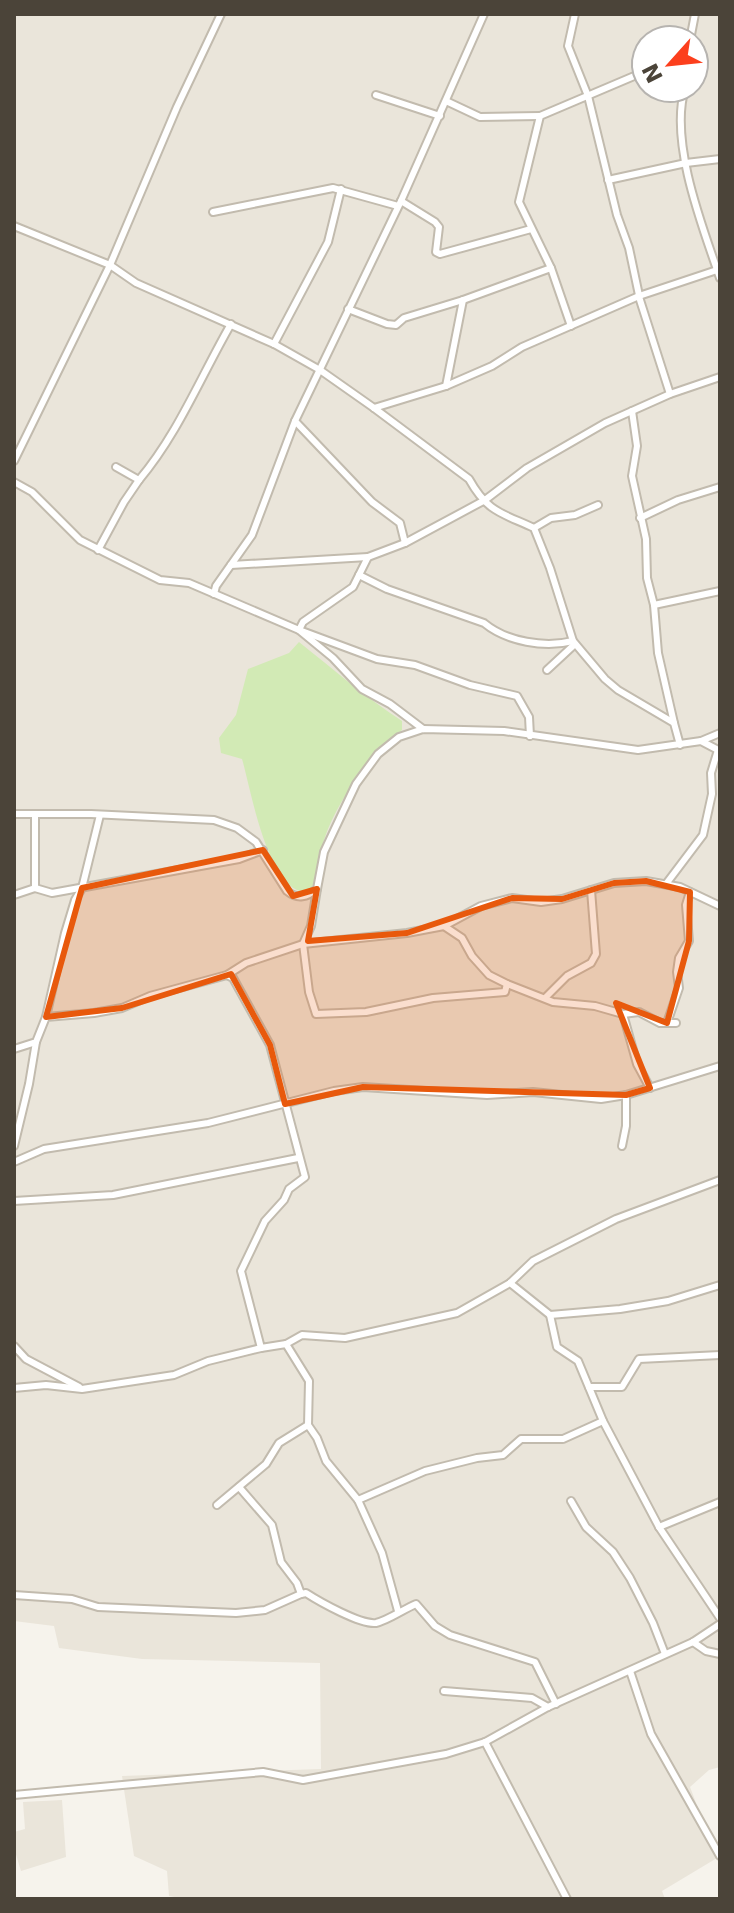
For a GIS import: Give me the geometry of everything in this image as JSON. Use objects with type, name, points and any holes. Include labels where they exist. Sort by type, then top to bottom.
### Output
[{"type":"street","points":[[14,461],[110,265],[177,107],[221,14]]},
{"type":"street","points":[[214,594],[252,535],[295,421],[400,204],[484,14]]},
{"type":"street","points":[[575,14],[568,46],[588,96],[639,296],[670,394]]},
{"type":"street","points":[[446,101],[480,117],[540,116],[630,78]]},
{"type":"street","points":[[376,95],[440,116]]},
{"type":"street","points":[[681,104],[686,163],[720,278]]},
{"type":"street","points":[[540,116],[519,202],[551,268],[571,326]]},
{"type":"street","points":[[608,180],[720,159]]},
{"type":"street","points":[[213,212],[333,188],[400,204],[435,222],[439,227],[435,246],[440,254],[531,229]]},
{"type":"street","points":[[274,344],[328,242],[341,189]]},
{"type":"street","points":[[14,226],[110,265],[136,283],[274,344],[320,370],[469,479],[477,494],[493,511],[534,528],[574,642],[611,685],[674,723]]},
{"type":"street","points":[[348,309],[396,325],[404,318],[551,268]]},
{"type":"street","points":[[374,408],[446,386],[639,296],[719,269]]},
{"type":"street","points":[[446,386],[463,300]]},
{"type":"street","points":[[98,550],[124,502],[166,443],[231,324]]},
{"type":"street","points":[[231,565],[368,557],[405,543],[485,500],[527,468],[605,423],[670,394],[720,377]]},
{"type":"street","points":[[632,411],[637,446],[632,476],[646,539],[647,578],[654,605],[658,653],[680,745]]},
{"type":"street","points":[[295,421],[372,502],[400,523],[405,543]]},
{"type":"street","points":[[116,467],[139,480]]},
{"type":"street","points":[[14,482],[41,501],[80,540],[160,580],[189,583],[377,659],[415,665],[470,685],[517,696],[529,717],[530,736]]},
{"type":"street","points":[[640,518],[678,500],[720,487]]},
{"type":"street","points":[[534,528],[551,518],[575,515],[598,505]]},
{"type":"street","points":[[299,630],[303,622],[353,587],[368,557]]},
{"type":"street","points":[[359,575],[387,589],[484,623],[497,633],[556,646],[574,642]]},
{"type":"street","points":[[654,605],[720,591]]},
{"type":"street","points":[[299,630],[333,658],[362,689],[390,704],[423,729]]},
{"type":"street","points":[[547,670],[574,642]]},
{"type":"street","points":[[507,984],[505,992],[433,998],[366,1012],[316,1014],[309,992],[303,944],[311,926],[324,852],[356,784],[378,754],[399,737],[423,729],[504,731],[638,750],[701,741],[720,733]]},
{"type":"street","points":[[666,884],[703,835],[712,794],[711,773],[719,750],[701,741]]},
{"type":"street","points":[[14,814],[214,820],[237,828],[256,842],[293,896],[301,897],[317,889]]},
{"type":"street","points":[[35,814],[35,888]]},
{"type":"street","points":[[14,1146],[36,1042],[46,1017],[65,933],[82,888],[100,815]]},
{"type":"street","points":[[14,895],[35,888],[52,893],[82,888],[239,859],[263,850]]},
{"type":"street","points":[[46,1017],[122,1008],[150,996],[227,975],[246,963],[303,944],[444,926],[481,906],[512,898],[541,902],[614,883],[646,881],[690,892],[720,906]]},
{"type":"street","points":[[545,998],[567,976],[591,963],[596,954],[591,890]]},
{"type":"street","points":[[667,1023],[679,988],[679,958],[689,941],[686,905],[690,892]]},
{"type":"street","points":[[444,926],[462,938],[472,956],[489,975],[507,984],[553,1002],[607,1008],[623,1014],[639,1012],[660,1023],[676,1023]]},
{"type":"street","points":[[227,975],[233,978],[270,1045],[305,1177],[289,1189],[284,1200],[265,1221],[241,1271],[261,1348]]},
{"type":"street","points":[[623,1014],[637,1064],[650,1088]]},
{"type":"street","points":[[14,1049],[36,1042]]},
{"type":"street","points":[[14,1162],[44,1149],[208,1123],[334,1091],[363,1087],[487,1095],[533,1092],[601,1099],[626,1095],[720,1066]]},
{"type":"street","points":[[622,1146],[626,1126],[626,1095]]},
{"type":"street","points":[[14,1201],[113,1195],[298,1158]]},
{"type":"street","points":[[14,1388],[46,1385],[82,1389],[174,1375],[208,1361],[286,1344],[302,1335],[345,1338],[457,1313],[510,1283],[533,1261],[616,1219],[720,1180]]},
{"type":"street","points":[[510,1283],[550,1315],[557,1347],[578,1361],[603,1421],[659,1527],[720,1618]]},
{"type":"street","points":[[550,1315],[668,1301],[720,1285]]},
{"type":"street","points":[[286,1344],[309,1381],[308,1425],[326,1461],[358,1500],[382,1553],[398,1611]]},
{"type":"street","points":[[14,1346],[26,1359],[82,1389]]},
{"type":"street","points":[[589,1387],[622,1387],[639,1359],[720,1355]]},
{"type":"street","points":[[358,1500],[425,1471],[503,1455],[521,1439],[563,1439],[603,1421]]},
{"type":"street","points":[[217,1505],[266,1464],[279,1443],[308,1425]]},
{"type":"street","points":[[239,1487],[272,1525],[281,1562],[297,1583],[301,1594]]},
{"type":"street","points":[[571,1501],[586,1527],[613,1552],[630,1578],[665,1654]]},
{"type":"street","points":[[659,1527],[720,1502]]},
{"type":"street","points":[[14,1595],[72,1599],[98,1607],[236,1613],[265,1610],[306,1593],[332,1609],[365,1622],[385,1620],[416,1604],[435,1626],[450,1635],[535,1662],[556,1704]]},
{"type":"street","points":[[14,1795],[263,1772],[303,1780],[446,1754],[485,1742],[548,1707],[693,1642],[720,1624]]},
{"type":"street","points":[[693,1642],[706,1651],[720,1654]]},
{"type":"street","points":[[630,1671],[651,1734],[720,1856]]},
{"type":"street","points":[[444,1691],[532,1698],[548,1707]]},
{"type":"street","points":[[485,1742],[567,1899]]},
{"type":"highlighted area","points":[[263,850],[293,896],[317,889],[308,941],[407,933],[512,898],[562,899],[614,883],[646,881],[690,892],[689,941],[667,1023],[616,1003],[650,1088],[626,1095],[363,1087],[285,1104],[270,1045],[231,974],[122,1008],[46,1017],[82,888]]},
{"type":"shaded area","points":[[14,14],[720,14],[720,1767],[709,1770],[690,1787],[717,1858],[662,1891],[665,1899],[185,1899],[169,1896],[167,1871],[134,1856],[122,1776],[321,1769],[320,1663],[142,1659],[59,1648],[54,1626],[14,1621]]},
{"type":"shaded area","points":[[62,1800],[66,1857],[21,1871],[14,1848],[14,1832],[25,1829],[23,1802]]},
{"type":"green space","points":[[299,642],[402,721],[402,730],[367,765],[337,810],[324,840],[315,880],[308,892],[294,888],[282,877],[263,838],[242,759],[221,753],[219,738],[236,715],[248,669],[289,653]]}]
